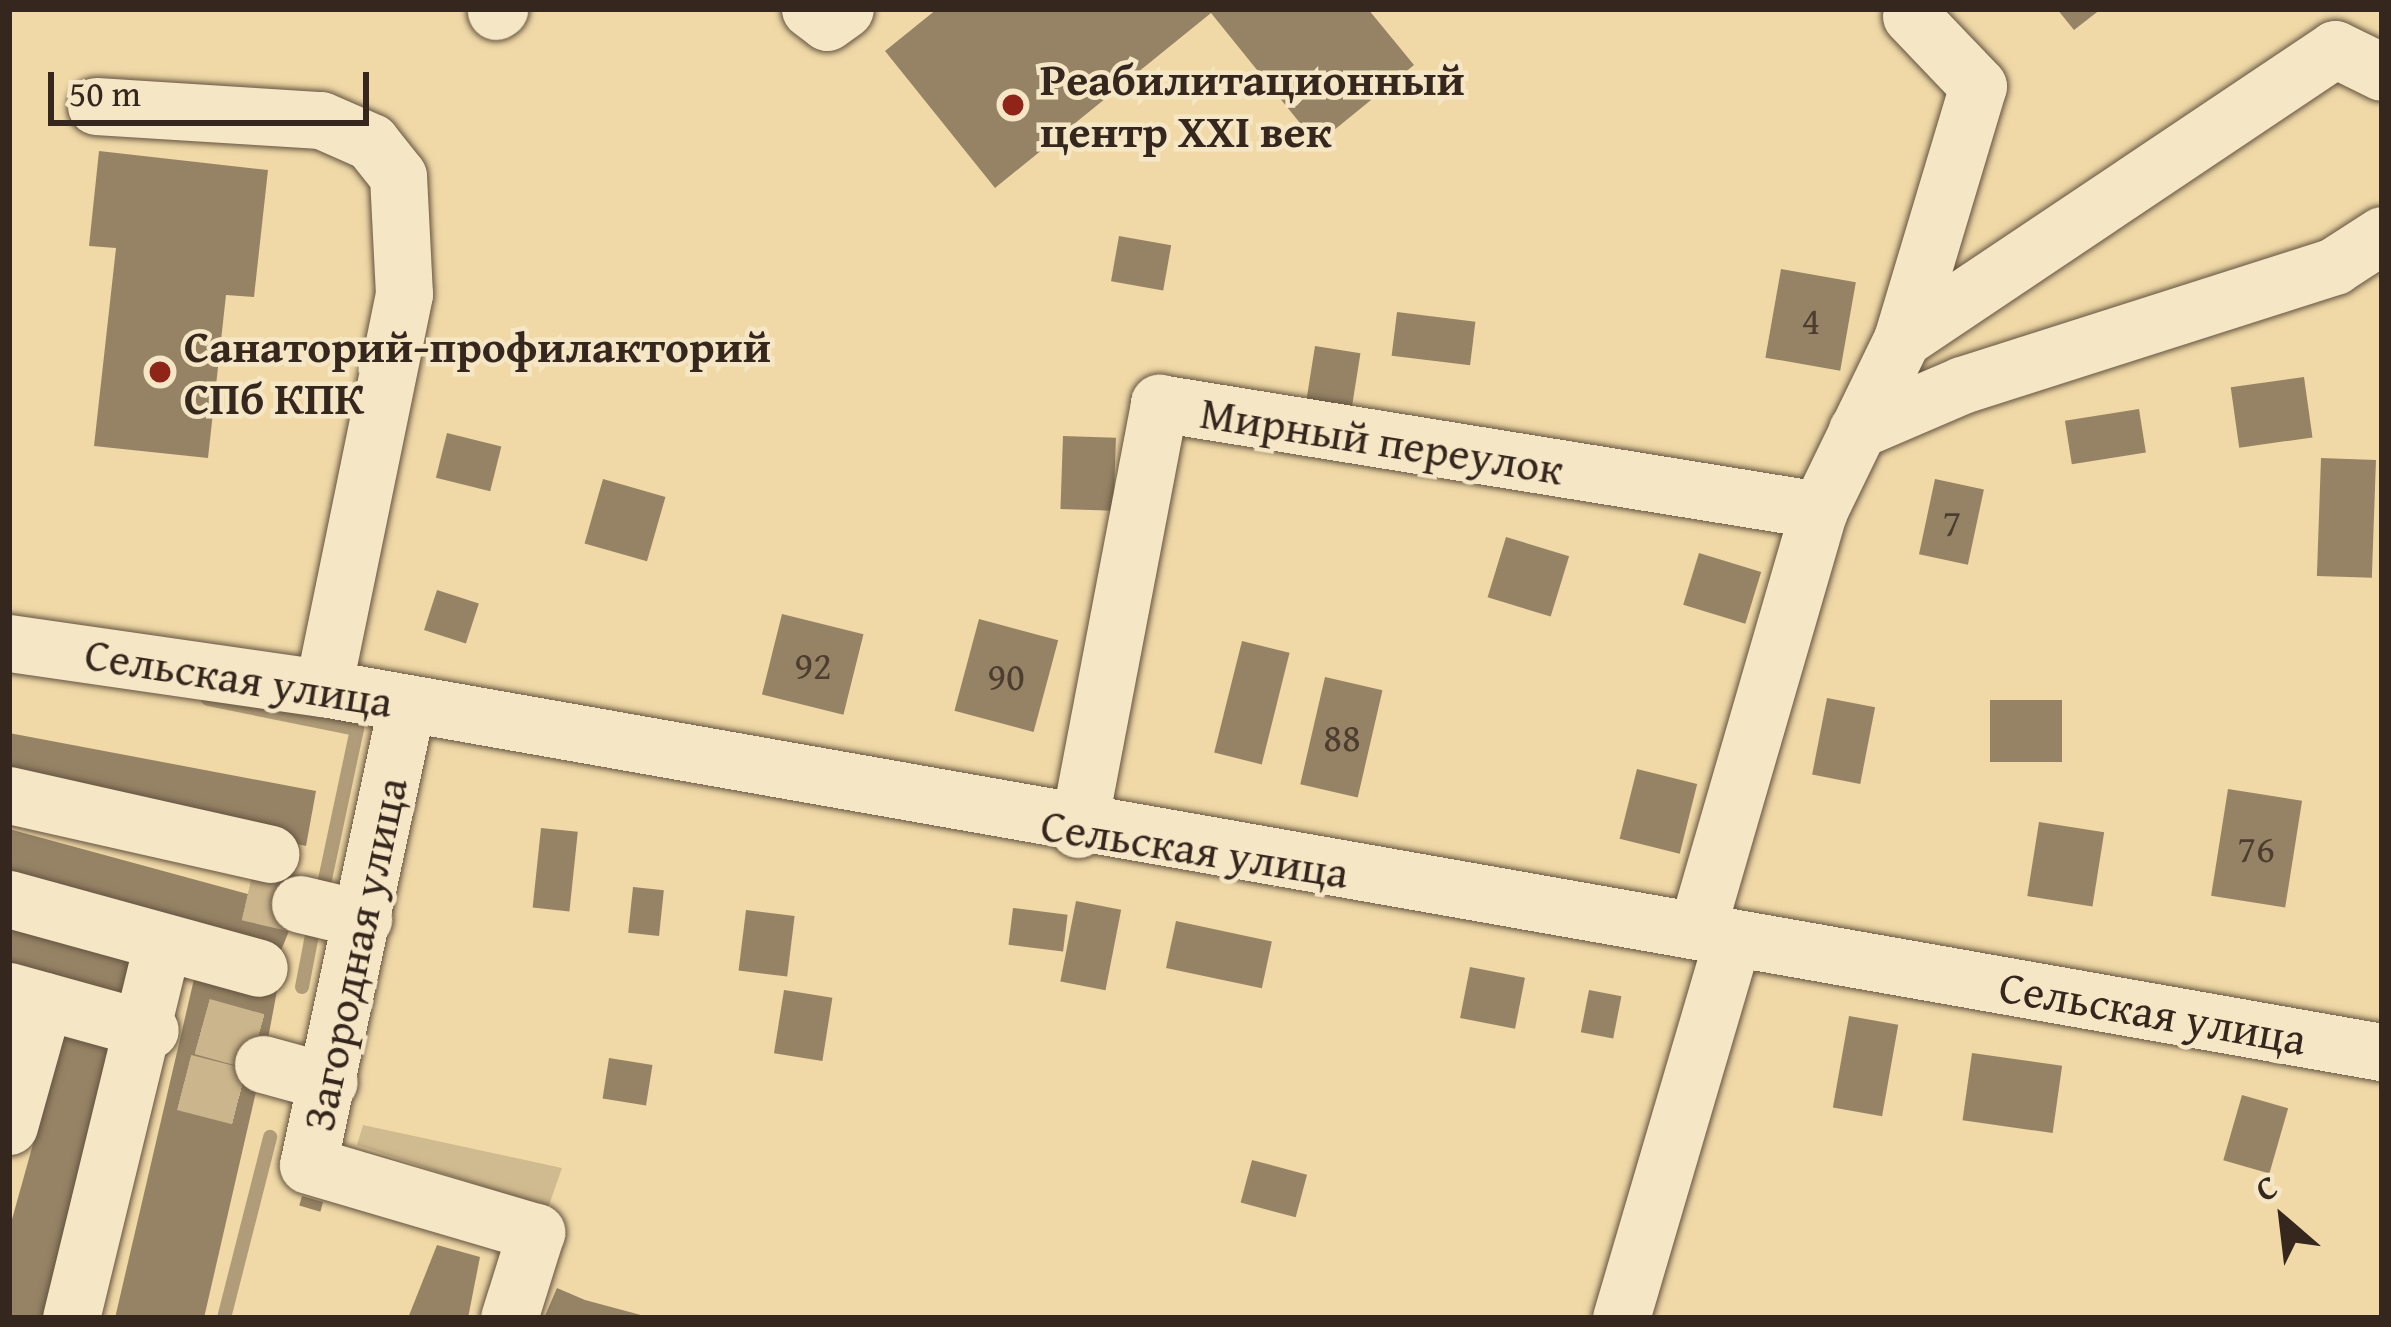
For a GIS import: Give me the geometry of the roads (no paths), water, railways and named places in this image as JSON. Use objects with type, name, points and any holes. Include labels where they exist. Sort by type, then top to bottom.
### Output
[{"type":"street","points":[[810,9],[827,22],[845,9]]},
{"type":"street","points":[[1621,1318],[1819,510],[1901,339],[1978,86],[1911,16]]},
{"type":"street","points":[[1901,339],[2335,50],[2382,72]]},
{"type":"street","points":[[96,106],[322,120],[371,142],[398,176],[404,294],[323,688]]},
{"type":"street","points":[[1857,430],[1962,385],[2334,266],[2382,235]]},
{"type":"street","name":"Мирный переулок","points":[[1078,829],[1159,404],[1819,510]]},
{"type":"street","name":"Сельская улица","points":[[9,643],[323,688],[1078,829],[1714,934],[2382,1052]]},
{"type":"street","name":"Загородная улица","points":[[407,703],[363,919],[290,1071],[308,1166],[536,1232],[502,1290]]},
{"type":"street","points":[[9,795],[270,854]]},
{"type":"street","points":[[9,898],[259,968]]},
{"type":"street","points":[[300,904],[363,919]]},
{"type":"street","points":[[71,1318],[150,1030],[163,942]]},
{"type":"street","points":[[9,1126],[26,996],[150,1030]]},
{"type":"waterway","points":[[208,699],[357,729],[324,884]]},
{"type":"waterway","points":[[302,987],[312,935]]},
{"type":"waterway","points":[[224,1318],[270,1137]]},
{"type":"tunnel","points":[[248,892],[300,904]]},
{"type":"tunnel","points":[[202,1026],[267,1044]]},
{"type":"tunnel","points":[[184,1082],[254,1100]]},
{"type":"place","name":"Реабилитационный центр ХХI век","points":[[1013,105]]},
{"type":"place","name":"Санаторий-профилакторий СПб КПК","points":[[160,372]]}]
